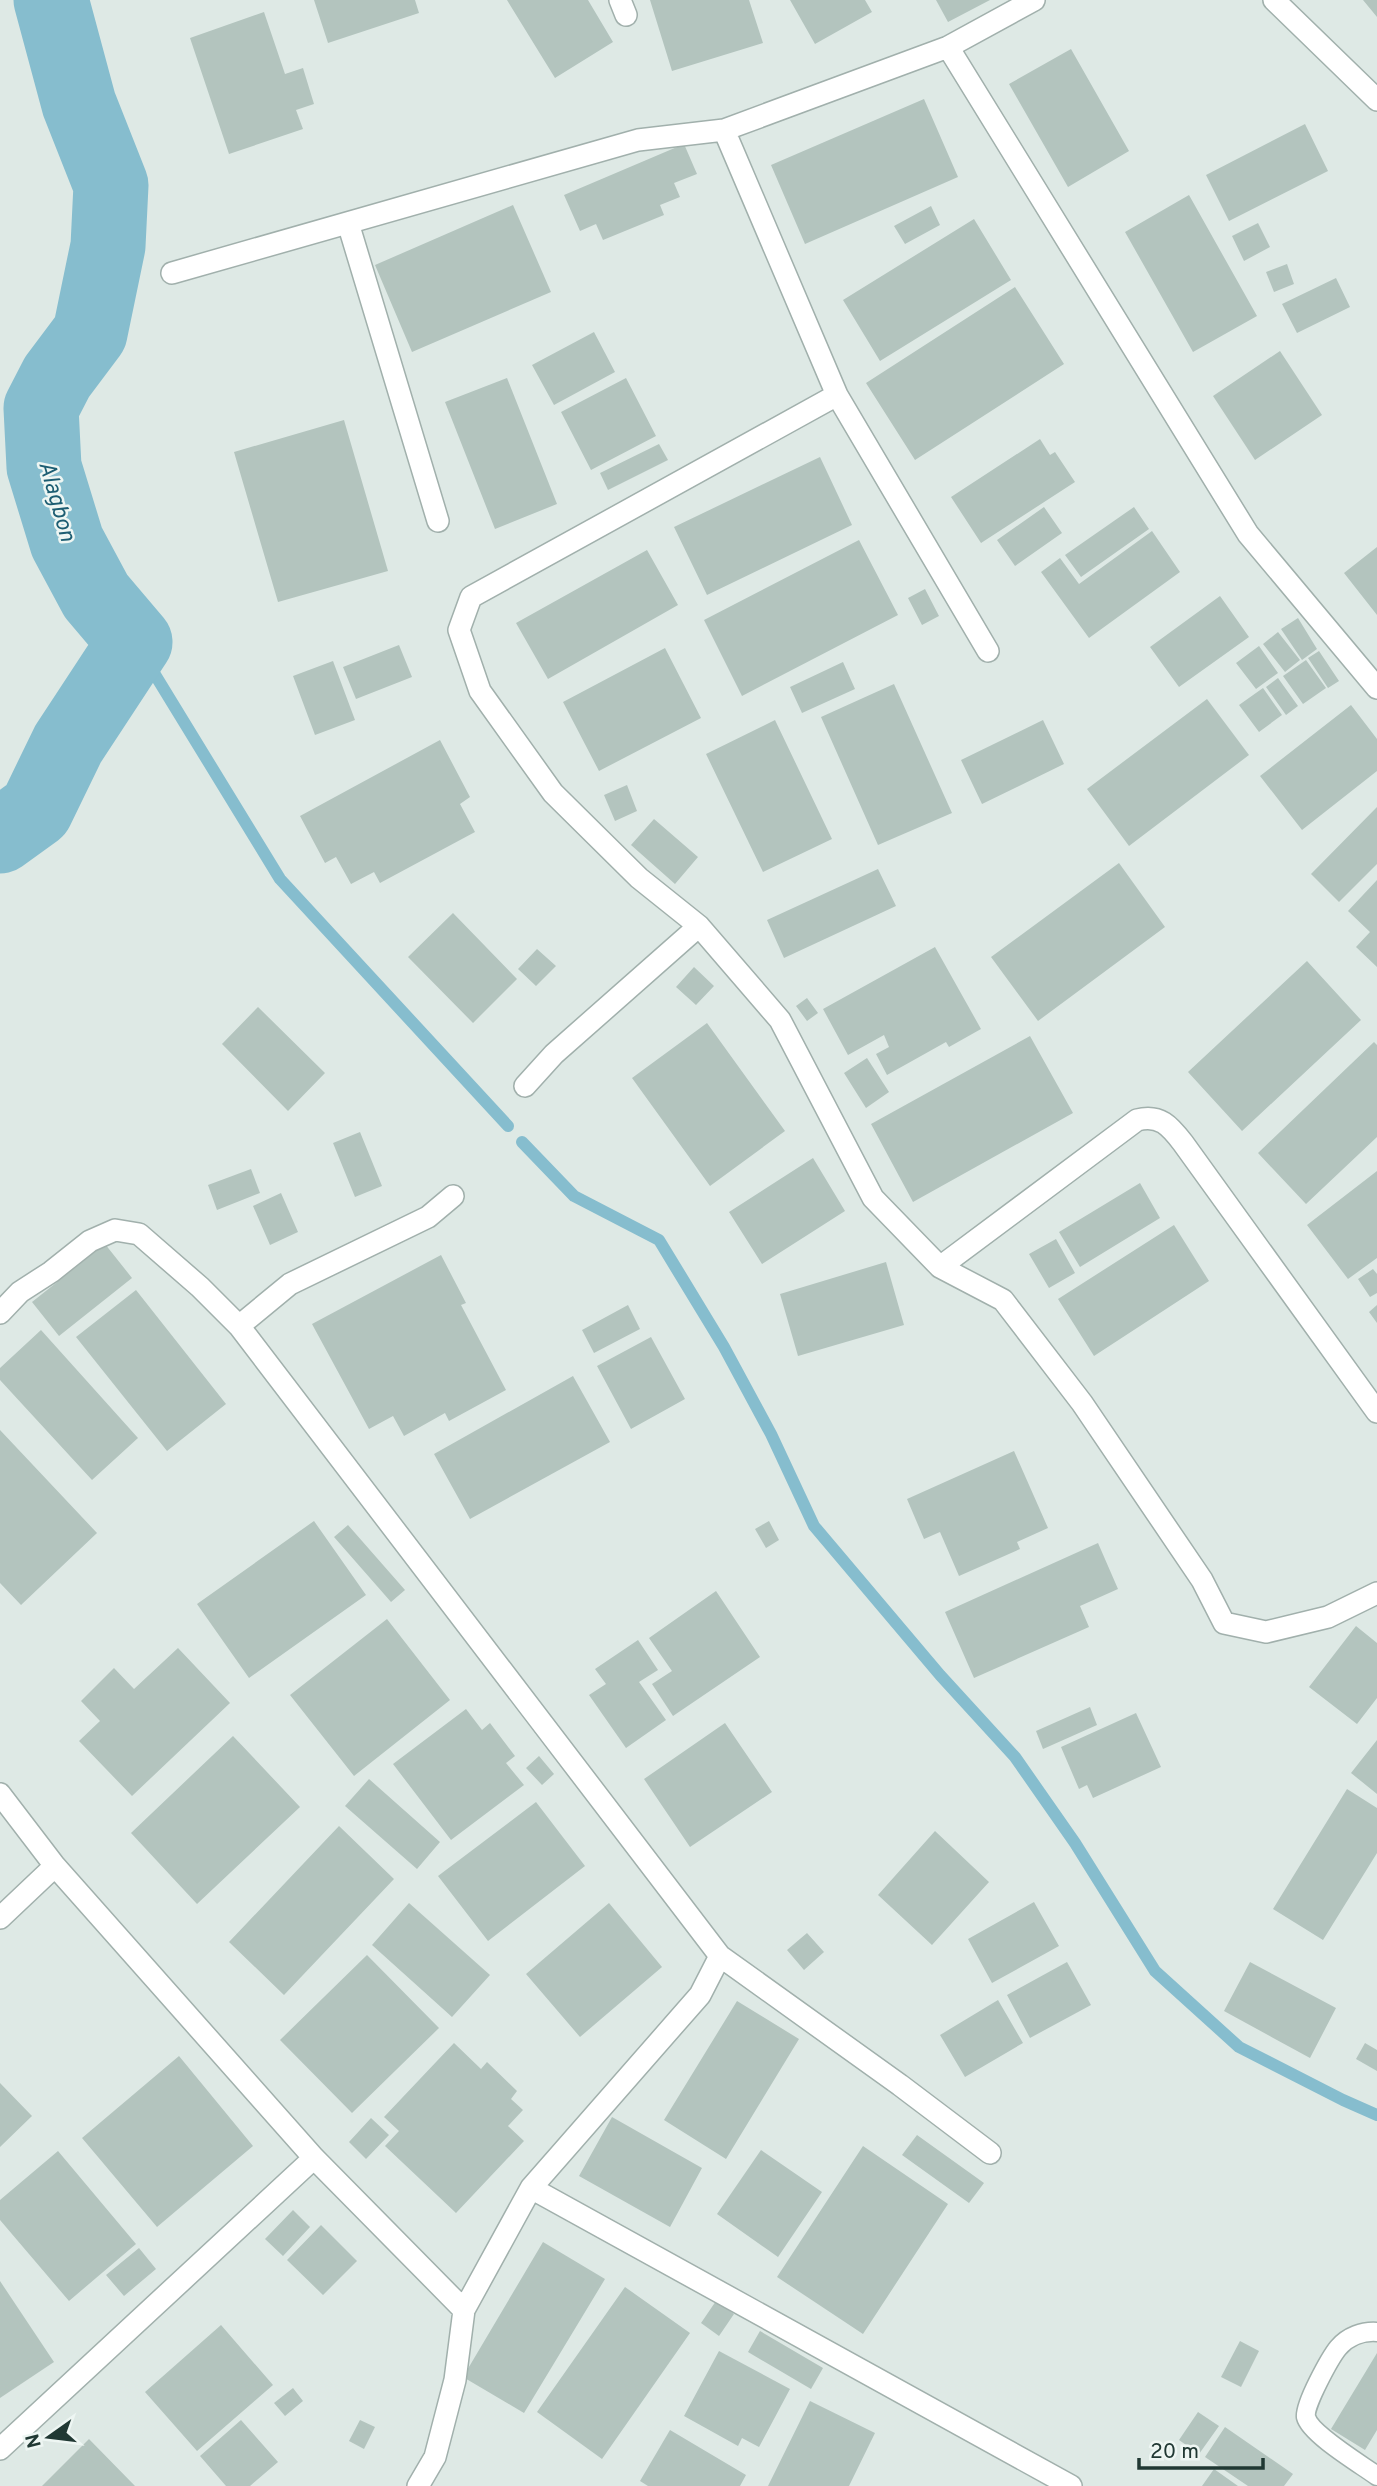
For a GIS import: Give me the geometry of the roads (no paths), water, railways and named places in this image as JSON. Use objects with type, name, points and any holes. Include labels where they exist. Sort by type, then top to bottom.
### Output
[{"type":"street","points":[[172,273],[638,141],[724,130],[948,47],[1034,0]]},
{"type":"street","points":[[1274,0],[1377,100]]},
{"type":"street","points":[[948,47],[1248,534],[1377,688]]},
{"type":"street","points":[[724,130],[838,395],[988,652]]},
{"type":"street","points":[[348,223],[438,521]]},
{"type":"street","points":[[838,395],[471,597],[459,630],[480,691],[553,793],[639,878],[699,926],[779,1020],[873,1198],[940,1268],[1003,1300],[1082,1403],[1202,1580],[1224,1623],[1266,1632],[1328,1617],[1377,1593]]},
{"type":"street","points":[[525,1086],[554,1054],[699,926]]},
{"type":"street","points":[[940,1268],[1137,1120],[1155,1118],[1165,1122],[1183,1143],[1377,1412]]},
{"type":"street","points":[[239,1326],[290,1284],[428,1217],[453,1196]]},
{"type":"street","points":[[0,1313],[20,1292],[90,1241],[115,1230],[139,1234],[200,1287],[239,1326],[720,1956],[990,2153]]},
{"type":"street","points":[[0,1794],[55,1866],[314,2158],[464,2309]]},
{"type":"street","points":[[0,1918],[55,1866]]},
{"type":"street","points":[[418,2486],[435,2457],[449,2405],[464,2309],[531,2188],[700,1995],[720,1956]]},
{"type":"street","points":[[0,2449],[314,2158]]},
{"type":"street","points":[[531,2188],[1072,2486]]},
{"type":"lane","points":[[1377,2332],[1364,2331],[1339,2347],[1308,2402],[1306,2416],[1313,2429],[1377,2476]]},
{"type":"waterway","name":"Alagbon","points":[[0,836],[36,810],[68,744],[135,642],[96,596],[67,542],[44,467],[41,408],[57,377],[90,333],[108,246],[111,185],[79,104],[51,0]]},
{"type":"waterway","points":[[135,642],[280,879],[508,1126]]},
{"type":"waterway","points":[[522,1142],[574,1196],[659,1240],[724,1347],[771,1434],[814,1526],[940,1675],[1015,1757],[1075,1843],[1155,1971],[1239,2047],[1377,2115]]}]
